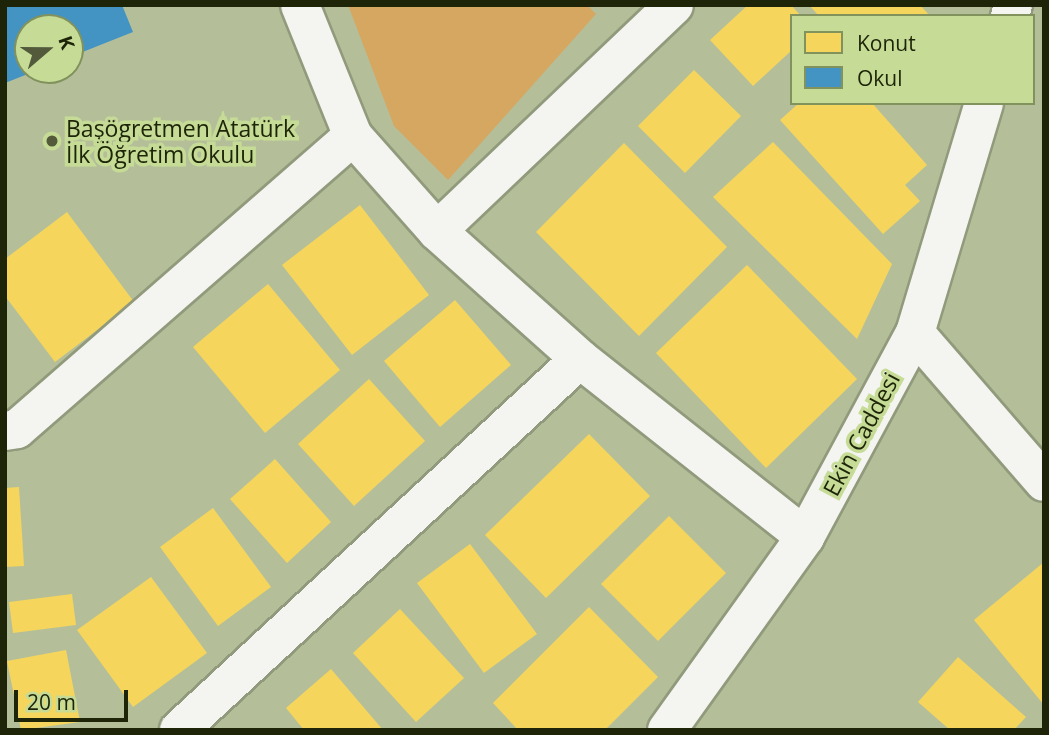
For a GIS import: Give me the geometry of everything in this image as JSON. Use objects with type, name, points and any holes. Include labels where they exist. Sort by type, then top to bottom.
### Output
[{"type":"street","points":[[300,5],[353,136],[437,230],[580,359],[805,537]]},
{"type":"street","points":[[437,230],[674,5]]},
{"type":"street","name":"Ekin Caddesi","points":[[667,730],[805,537],[915,333],[983,105]]},
{"type":"street","points":[[9,421],[353,136]]},
{"type":"street","points":[[915,333],[1044,482]]},
{"type":"street","points":[[179,730],[580,359]]},
{"type":"shaded area","points":[[348,5],[587,5],[596,14],[448,180],[394,126]]},
{"type":"building: Konut","points":[[748,5],[791,5],[799,14],[790,14],[790,52],[753,86],[710,40]]},
{"type":"building: Konut","points":[[809,5],[920,5],[928,14],[817,14]]},
{"type":"building: Konut","points":[[694,70],[741,116],[685,173],[638,126]]},
{"type":"building: Konut","points":[[797,105],[874,105],[927,165],[905,185],[920,201],[883,234],[780,120]]},
{"type":"building: Konut","points":[[773,142],[892,264],[857,339],[713,197]]},
{"type":"building: Konut","points":[[624,143],[727,247],[639,336],[536,232]]},
{"type":"building: Konut","points":[[360,205],[429,295],[352,355],[282,265]]},
{"type":"building: Konut","points":[[67,212],[134,302],[55,362],[5,296],[5,259]]},
{"type":"building: Konut","points":[[747,265],[857,379],[766,468],[656,353]]},
{"type":"building: Konut","points":[[268,284],[340,370],[265,433],[193,347]]},
{"type":"building: Konut","points":[[455,300],[511,365],[440,427],[384,361]]},
{"type":"building: Konut","points":[[369,379],[425,441],[354,506],[298,444]]},
{"type":"building: Konut","points":[[589,434],[650,496],[546,598],[485,535]]},
{"type":"building: Konut","points":[[275,459],[331,522],[287,563],[230,499]]},
{"type":"building: Konut","points":[[19,487],[24,566],[5,567],[5,488]]},
{"type":"building: Konut","points":[[213,508],[271,587],[218,626],[160,547]]},
{"type":"building: Konut","points":[[669,516],[726,573],[658,641],[601,584]]},
{"type":"building: Konut","points":[[470,544],[537,634],[484,673],[417,583]]},
{"type":"building: Konut","points":[[1044,562],[1044,705],[974,620]]},
{"type":"building: Konut","points":[[151,577],[207,653],[133,707],[77,630]]},
{"type":"building: Konut","points":[[72,594],[76,625],[13,633],[9,602]]},
{"type":"building: Konut","points":[[589,607],[658,677],[605,730],[518,730],[493,703]]},
{"type":"building: Konut","points":[[400,609],[464,678],[416,722],[353,653]]},
{"type":"building: Konut","points":[[66,650],[80,722],[21,730],[7,661]]},
{"type":"building: Konut","points":[[958,657],[1026,717],[1014,730],[950,730],[918,702]]},
{"type":"building: Konut","points":[[331,669],[383,730],[304,730],[286,708]]},
{"type":"building: Okul","points":[[5,5],[122,5],[133,32],[84,51],[84,14],[14,14],[14,79],[5,83]]},
{"type":"place","name":"Başögretmen Atatürk İlk Öğretim Okulu","points":[[52,141]]}]
